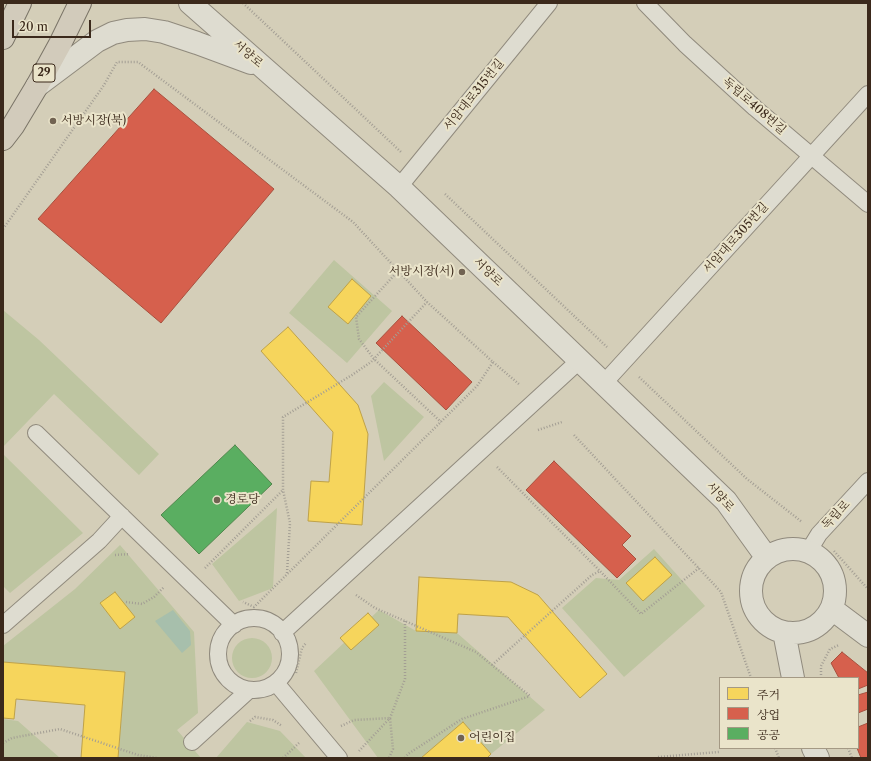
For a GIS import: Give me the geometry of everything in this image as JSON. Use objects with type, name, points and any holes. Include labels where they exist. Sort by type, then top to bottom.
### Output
[{"type":"main road","points":[[3,38],[20,3]]},
{"type":"main road","name":"29","points":[[3,139],[13,126],[37,86],[80,3]]},
{"type":"street","name":"서양로","points":[[190,3],[399,187],[726,500],[767,558]]},
{"type":"street","points":[[37,86],[98,41],[113,33],[127,30],[145,29],[164,32],[198,43],[265,69]]},
{"type":"street","points":[[813,543],[818,557],[828,567],[834,580],[835,595],[832,609],[824,621],[812,629],[798,633],[784,632],[771,626],[760,616],[753,604],[753,579],[767,558],[778,552],[813,543]]},
{"type":"street","points":[[832,609],[868,636]]},
{"type":"street","points":[[784,632],[792,677]]},
{"type":"street","points":[[814,749],[818,758]]},
{"type":"lane","name":"서암대로315번길","points":[[399,187],[549,3]]},
{"type":"lane","name":"독립로408번길","points":[[645,3],[685,44],[755,108],[868,204]]},
{"type":"lane","name":"서암대로305번길","points":[[604,383],[868,94]]},
{"type":"lane","points":[[282,633],[580,360]]},
{"type":"lane","points":[[36,433],[234,625]]},
{"type":"lane","name":"독립로","points":[[813,543],[868,481]]},
{"type":"lane","points":[[3,625],[99,541],[122,516]]},
{"type":"lane","points":[[257,619],[269,622],[278,627],[282,633],[286,637],[290,659],[286,670],[280,679],[271,686],[260,690],[249,690],[237,686],[228,678],[221,668],[219,656],[220,644],[225,633],[234,625],[245,620],[257,619]]},
{"type":"lane","points":[[276,683],[347,757]]},
{"type":"lane","points":[[192,742],[249,690]]},
{"type":"path","points":[[243,3],[416,166]]},
{"type":"path","points":[[3,228],[104,85],[117,62],[138,62],[352,222],[427,302],[520,385]]},
{"type":"path","points":[[444,193],[813,543],[868,589]]},
{"type":"path","points":[[398,271],[356,317],[358,339],[374,359],[442,422]]},
{"type":"path","points":[[288,574],[290,524],[283,490],[283,417],[352,375],[374,359],[427,302]]},
{"type":"path","points":[[239,601],[254,607],[442,422],[477,386],[493,362]]},
{"type":"path","points":[[533,434],[539,429],[562,422]]},
{"type":"path","points":[[574,435],[721,592],[751,677]]},
{"type":"path","points":[[492,472],[502,463]]},
{"type":"path","points":[[497,467],[641,614],[699,568]]},
{"type":"path","points":[[202,571],[283,490]]},
{"type":"path","points":[[109,556],[135,554]]},
{"type":"path","points":[[492,666],[592,575],[600,571]]},
{"type":"path","points":[[126,602],[142,604],[154,597],[165,588],[160,582]]},
{"type":"path","points":[[355,594],[375,608],[476,652],[530,696],[462,719],[408,754],[405,758]]},
{"type":"path","points":[[389,758],[393,748],[390,718],[405,679],[405,622]]},
{"type":"path","points":[[294,679],[302,648],[306,642]]},
{"type":"path","points":[[821,677],[821,666],[830,649],[845,642]]},
{"type":"path","points":[[248,722],[255,717],[273,720],[284,727]]},
{"type":"path","points":[[334,729],[354,720],[390,718]]},
{"type":"path","points":[[347,757],[390,718]]},
{"type":"path","points":[[3,743],[12,738],[60,728],[138,756],[157,758]]},
{"type":"path","points":[[283,758],[302,741],[299,738]]},
{"type":"path","points":[[658,757],[719,752]]},
{"type":"shaded area","points":[[334,260],[392,311],[347,363],[289,313]]},
{"type":"shaded area","points":[[3,310],[39,340],[159,454],[139,475],[54,394],[3,447]]},
{"type":"shaded area","points":[[384,382],[424,417],[384,461],[371,396]]},
{"type":"shaded area","points":[[3,454],[83,533],[10,593],[3,586]]},
{"type":"shaded area","points":[[277,508],[273,588],[239,601],[212,564]]},
{"type":"shaded area","points":[[120,545],[194,632],[198,713],[177,730],[201,758],[118,758],[125,672],[3,662],[3,646],[75,589]]},
{"type":"shaded area","points":[[654,549],[705,606],[624,677],[562,608],[596,578],[619,580]]},
{"type":"shaded area","points":[[173,610],[190,631],[191,645],[182,653],[155,621]]},
{"type":"shaded area","points":[[379,610],[416,631],[457,633],[545,710],[491,754],[463,722],[421,758],[378,758],[314,671]]},
{"type":"shaded area","points":[[256,638],[263,641],[269,647],[272,658],[271,666],[263,675],[256,678],[248,678],[241,675],[233,666],[232,654],[235,647],[244,639]]},
{"type":"shaded area","points":[[3,719],[18,721],[60,758],[3,758]]},
{"type":"shaded area","points":[[247,722],[280,731],[306,758],[216,758]]},
{"type":"building: 주거","points":[[352,279],[371,296],[348,324],[328,307]]},
{"type":"building: 주거","points":[[288,327],[358,405],[368,434],[362,525],[308,521],[311,481],[329,482],[333,432],[261,351]]},
{"type":"building: 주거","points":[[655,557],[672,575],[643,601],[626,583]]},
{"type":"building: 주거","points":[[419,577],[511,582],[538,595],[607,674],[580,698],[508,617],[458,614],[457,633],[416,631]]},
{"type":"building: 주거","points":[[115,592],[135,617],[120,629],[100,603]]},
{"type":"building: 주거","points":[[368,613],[379,625],[351,650],[340,638]]},
{"type":"building: 주거","points":[[3,662],[125,672],[118,758],[81,758],[85,705],[16,699],[14,719],[3,718]]},
{"type":"building: 주거","name":"어린이집","points":[[463,722],[491,754],[487,758],[421,758]]},
{"type":"building: 상업","points":[[154,89],[274,189],[161,323],[38,219]]},
{"type":"building: 상업","points":[[402,316],[472,382],[446,410],[376,343]]},
{"type":"building: 상업","points":[[554,461],[631,536],[622,545],[636,559],[617,578],[526,490]]},
{"type":"building: 상업","points":[[842,652],[868,673],[868,685],[859,689],[859,677],[838,677],[831,663]]},
{"type":"building: 상업","points":[[868,692],[868,709],[859,713],[859,695]]},
{"type":"building: 상업","points":[[868,723],[868,758],[861,758],[857,749],[859,749],[859,727]]},
{"type":"building: 공공","name":"경로당","points":[[235,445],[272,484],[199,554],[161,515]]},
{"type":"place","name":"서방시장(북)","points":[[53,121]]},
{"type":"place","name":"서방시장(서)","points":[[462,272]]},
{"type":"place","name":"경로당","points":[[217,500]]},
{"type":"place","name":"어린이집","points":[[461,738]]}]
